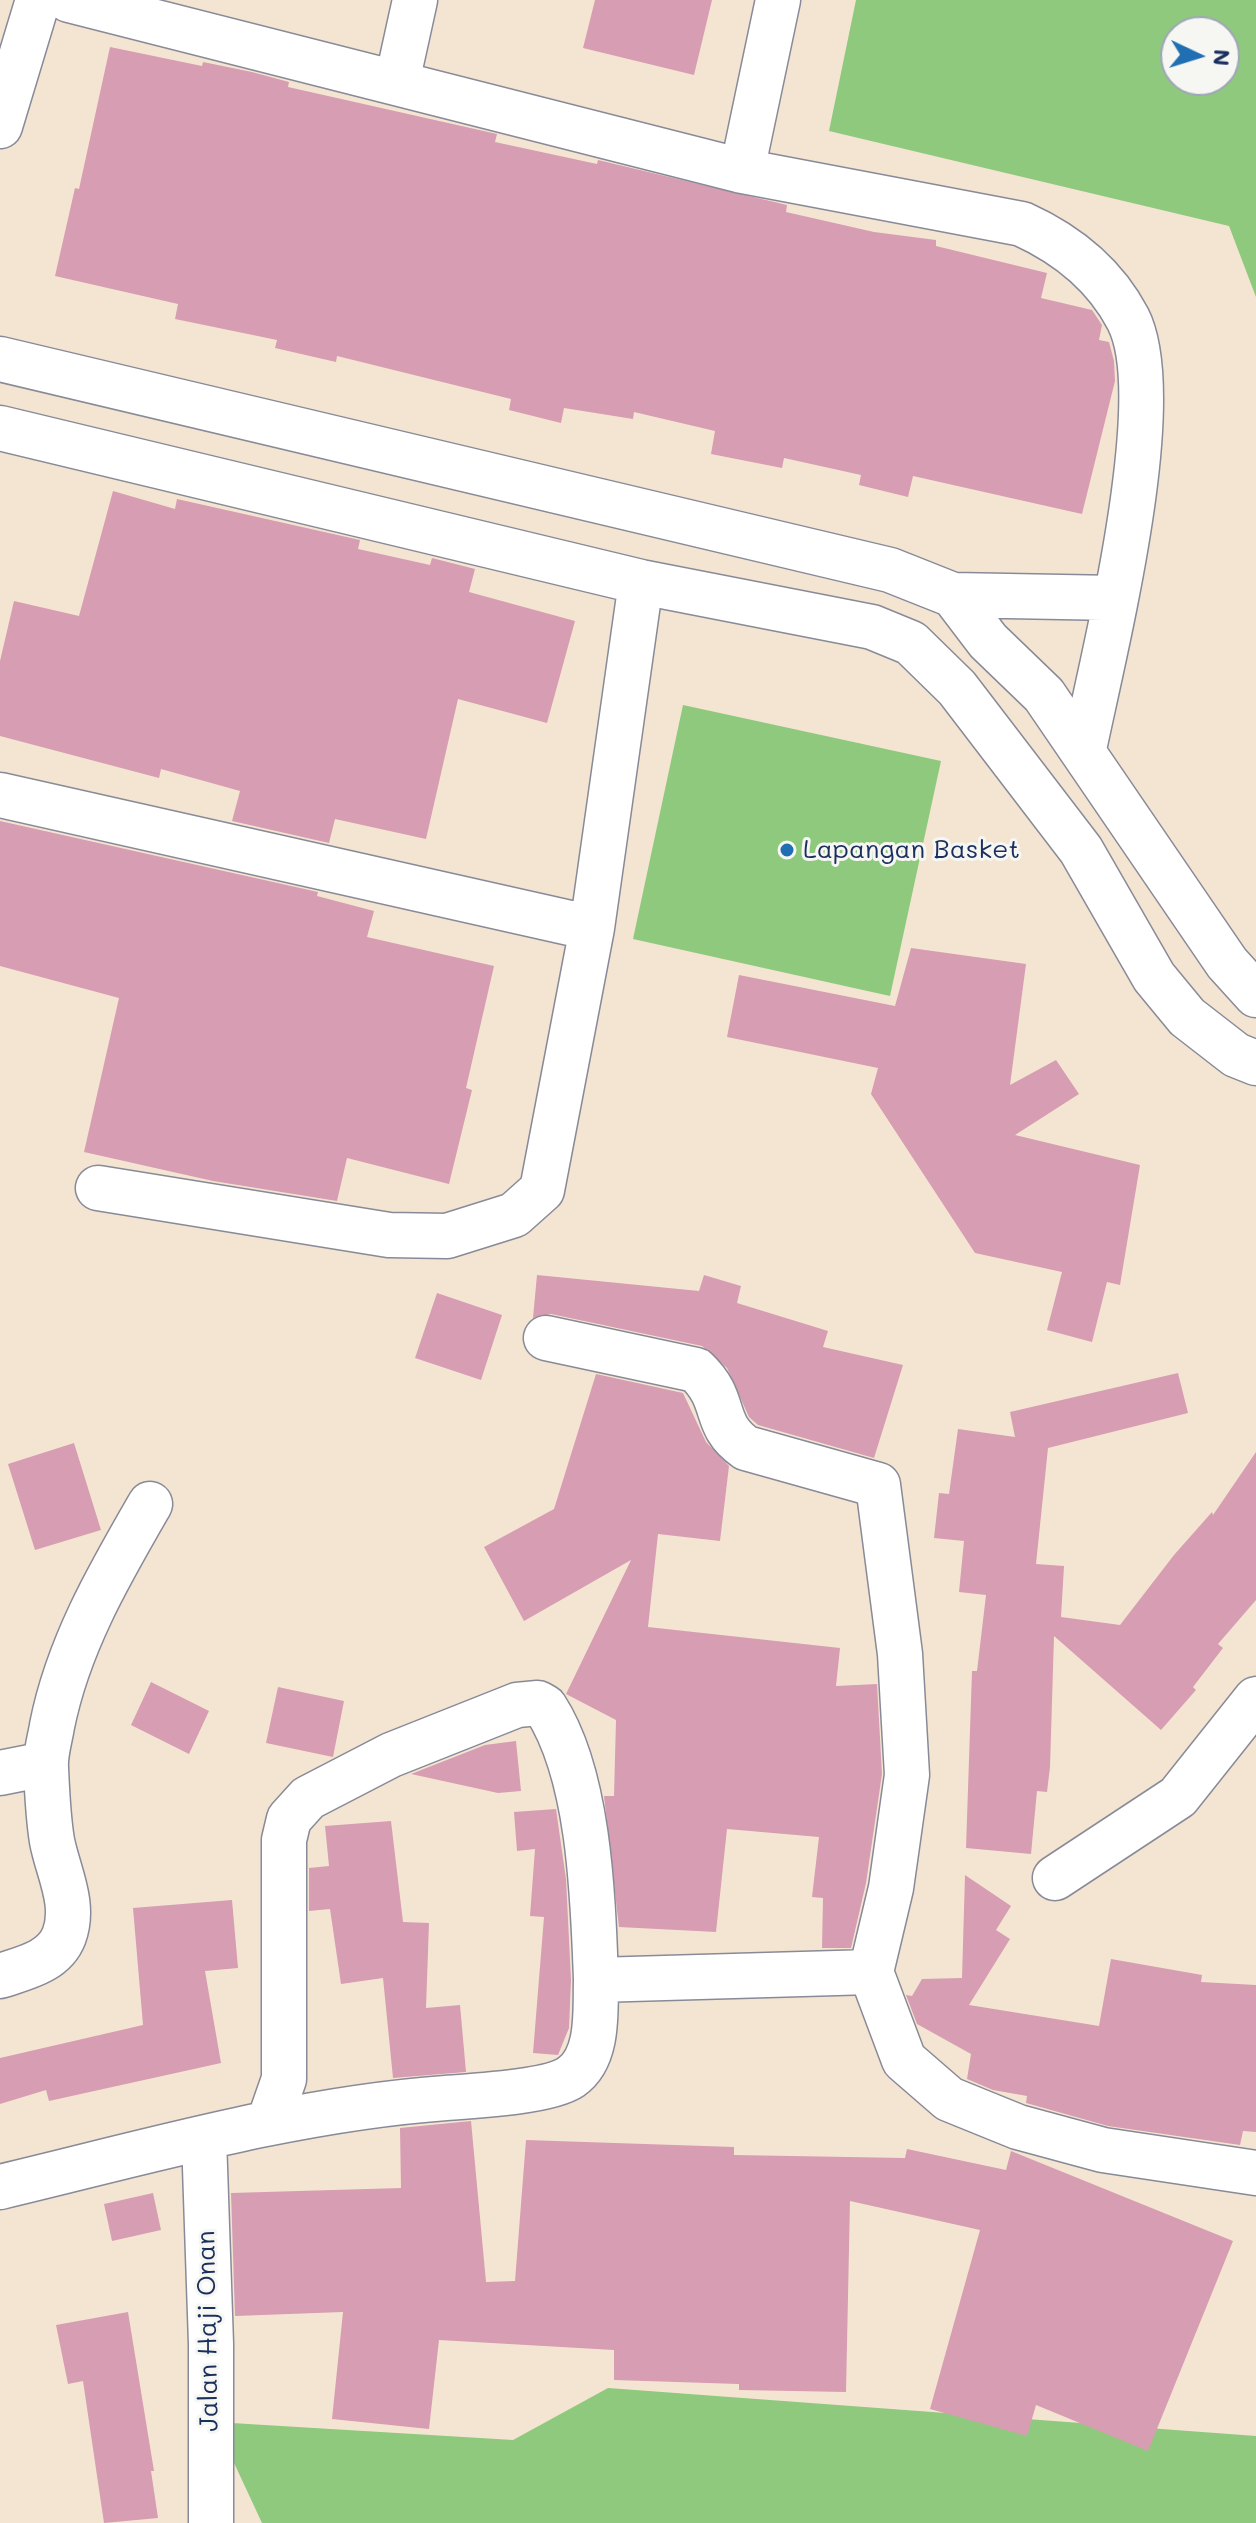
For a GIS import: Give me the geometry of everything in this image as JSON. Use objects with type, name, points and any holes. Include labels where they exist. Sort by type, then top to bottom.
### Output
[{"type":"street","points":[[0,126],[38,0]]},
{"type":"street","points":[[69,0],[742,171],[1022,224],[1050,237],[1092,269],[1129,320],[1143,383],[1142,424],[1116,598],[1084,749]]},
{"type":"street","points":[[397,82],[415,0]]},
{"type":"street","points":[[742,171],[778,0]]},
{"type":"street","points":[[0,359],[890,570],[953,595],[1116,598]]},
{"type":"street","points":[[0,428],[641,582],[872,627],[911,643],[957,688],[1081,850],[1154,977],[1187,1017],[1236,1055],[1256,1063]]},
{"type":"street","points":[[98,1188],[389,1235],[447,1236],[514,1215],[542,1190],[592,928],[641,582]]},
{"type":"street","points":[[953,595],[988,641],[1044,695],[1084,749],[1227,963],[1255,995],[1217,1041]]},
{"type":"street","points":[[0,795],[592,928]]},
{"type":"street","points":[[546,1338],[696,1370],[709,1383],[720,1402],[723,1425],[730,1437],[746,1448],[878,1485],[900,1654],[907,1775],[891,1888],[871,1972],[904,2060],[949,2099],[1018,2127],[1103,2150],[1256,2173]]},
{"type":"street","points":[[0,1976],[37,1964],[59,1948],[69,1921],[66,1890],[52,1841],[45,1764],[61,1680],[90,1612],[150,1504]]},
{"type":"street","points":[[1055,1878],[1178,1797],[1256,1699]]},
{"type":"street","points":[[0,2187],[269,2122],[383,2102],[503,2094],[571,2077],[584,2061],[594,2034],[596,1980],[592,1890],[571,1762],[545,1707],[538,1703],[517,1705],[391,1755],[308,1798],[289,1819],[284,1840],[284,2079],[269,2122]]},
{"type":"street","points":[[0,1773],[45,1764]]},
{"type":"street","points":[[596,1980],[871,1972]]},
{"type":"street","name":"Jalan Haji Onan","points":[[204,2138],[211,2344],[211,2523]]},
{"type":"green space","points":[[856,0],[1256,0],[1256,297],[1229,226],[829,131]]},
{"type":"green space","name":"Lapangan Basket","points":[[683,705],[941,761],[890,996],[633,939]]},
{"type":"green space","points":[[608,2388],[1256,2436],[1256,2523],[262,2523],[215,2422],[513,2440]]},
{"type":"building","points":[[595,0],[712,0],[694,75],[583,48]]},
{"type":"building","points":[[110,47],[202,66],[203,62],[252,72],[289,82],[288,87],[497,134],[495,142],[597,164],[598,160],[787,205],[786,212],[874,232],[936,240],[936,246],[1047,273],[1041,298],[1092,310],[1102,325],[1099,340],[1109,342],[1114,361],[1115,381],[1082,514],[913,476],[908,497],[859,485],[861,475],[784,458],[782,468],[711,454],[715,431],[634,412],[633,419],[564,408],[561,423],[509,410],[511,399],[337,356],[336,362],[275,348],[277,340],[175,319],[178,304],[55,276],[75,188],[79,189]]},
{"type":"building","points":[[113,491],[175,509],[177,499],[360,540],[358,549],[430,565],[432,558],[475,569],[469,592],[575,621],[547,723],[458,699],[426,839],[335,819],[329,843],[232,821],[240,791],[161,769],[159,778],[0,736],[0,661],[14,601],[79,616]]},
{"type":"building","points":[[0,821],[318,892],[317,896],[374,911],[367,937],[494,966],[466,1088],[472,1090],[449,1184],[347,1158],[337,1201],[213,1181],[84,1152],[119,998],[0,966]]},
{"type":"building","points":[[911,948],[1026,964],[1010,1085],[1056,1060],[1079,1094],[1015,1135],[1140,1165],[1120,1285],[1107,1282],[1092,1342],[1047,1330],[1062,1272],[975,1253],[871,1094],[878,1068],[727,1037],[739,975],[895,1006]]},
{"type":"building","points":[[537,1275],[699,1291],[704,1275],[741,1286],[737,1303],[828,1331],[823,1347],[903,1365],[874,1458],[758,1425],[749,1417],[727,1368],[702,1346],[551,1314],[533,1318]]},
{"type":"building","points":[[437,1293],[502,1315],[481,1380],[415,1358]]},
{"type":"building","points":[[1178,1373],[1188,1413],[1048,1448],[1036,1564],[1064,1566],[1061,1617],[1120,1625],[1174,1555],[1212,1512],[1213,1515],[1256,1452],[1256,1600],[1218,1644],[1223,1648],[1193,1687],[1196,1690],[1161,1730],[1054,1636],[1050,1767],[1047,1792],[1037,1791],[1031,1854],[966,1848],[972,1671],[977,1671],[986,1595],[959,1592],[964,1541],[934,1538],[939,1493],[949,1494],[958,1429],[1015,1437],[1010,1412]]},
{"type":"building","points":[[596,1374],[683,1393],[706,1442],[729,1466],[720,1541],[658,1534],[648,1627],[840,1648],[836,1686],[877,1684],[882,1774],[866,1883],[851,1948],[822,1948],[823,1898],[812,1897],[819,1837],[727,1829],[716,1932],[619,1927],[604,1796],[614,1796],[616,1720],[566,1694],[631,1560],[524,1621],[484,1547],[554,1509]]},
{"type":"building","points":[[74,1443],[101,1530],[35,1550],[8,1464]]},
{"type":"building","points":[[151,1682],[209,1711],[189,1754],[131,1725]]},
{"type":"building","points":[[278,1687],[344,1701],[333,1757],[266,1743]]},
{"type":"building","points":[[516,1741],[521,1791],[498,1793],[411,1774],[485,1745]]},
{"type":"building","points":[[556,1809],[566,1879],[571,1980],[569,2028],[558,2055],[533,2053],[544,1917],[530,1916],[535,1849],[517,1851],[514,1812]]},
{"type":"building","points":[[391,1821],[403,1922],[429,1923],[426,2008],[460,2005],[466,2072],[393,2078],[383,1978],[341,1984],[330,1909],[309,1911],[309,1868],[329,1866],[325,1826]]},
{"type":"building","points":[[965,1875],[1011,1906],[996,1930],[1010,1939],[969,2005],[1099,2026],[1111,1959],[1202,1975],[1201,1982],[1256,1985],[1256,2132],[1243,2131],[1240,2145],[1108,2126],[1026,2103],[1027,2096],[993,2090],[967,2079],[971,2054],[917,2024],[906,1995],[912,1996],[922,1979],[962,1978]]},
{"type":"building","points":[[232,1900],[238,1968],[205,1971],[221,2063],[49,2101],[46,2090],[0,2104],[0,2058],[143,2025],[133,1908]]},
{"type":"building","points":[[471,2121],[486,2282],[515,2281],[526,2140],[734,2147],[734,2155],[905,2158],[907,2149],[1006,2170],[1011,2151],[1233,2241],[1148,2451],[1036,2405],[1027,2436],[930,2409],[980,2230],[850,2201],[846,2392],[739,2390],[739,2384],[614,2380],[614,2350],[439,2340],[429,2429],[332,2419],[343,2312],[235,2316],[231,2193],[401,2188],[400,2128]]},
{"type":"building","points":[[153,2193],[161,2230],[112,2241],[104,2204]]},
{"type":"building","points":[[128,2312],[154,2471],[151,2471],[158,2518],[104,2523],[83,2381],[68,2384],[56,2325]]},
{"type":"place","name":"Lapangan Basket","points":[[787,850]]}]
